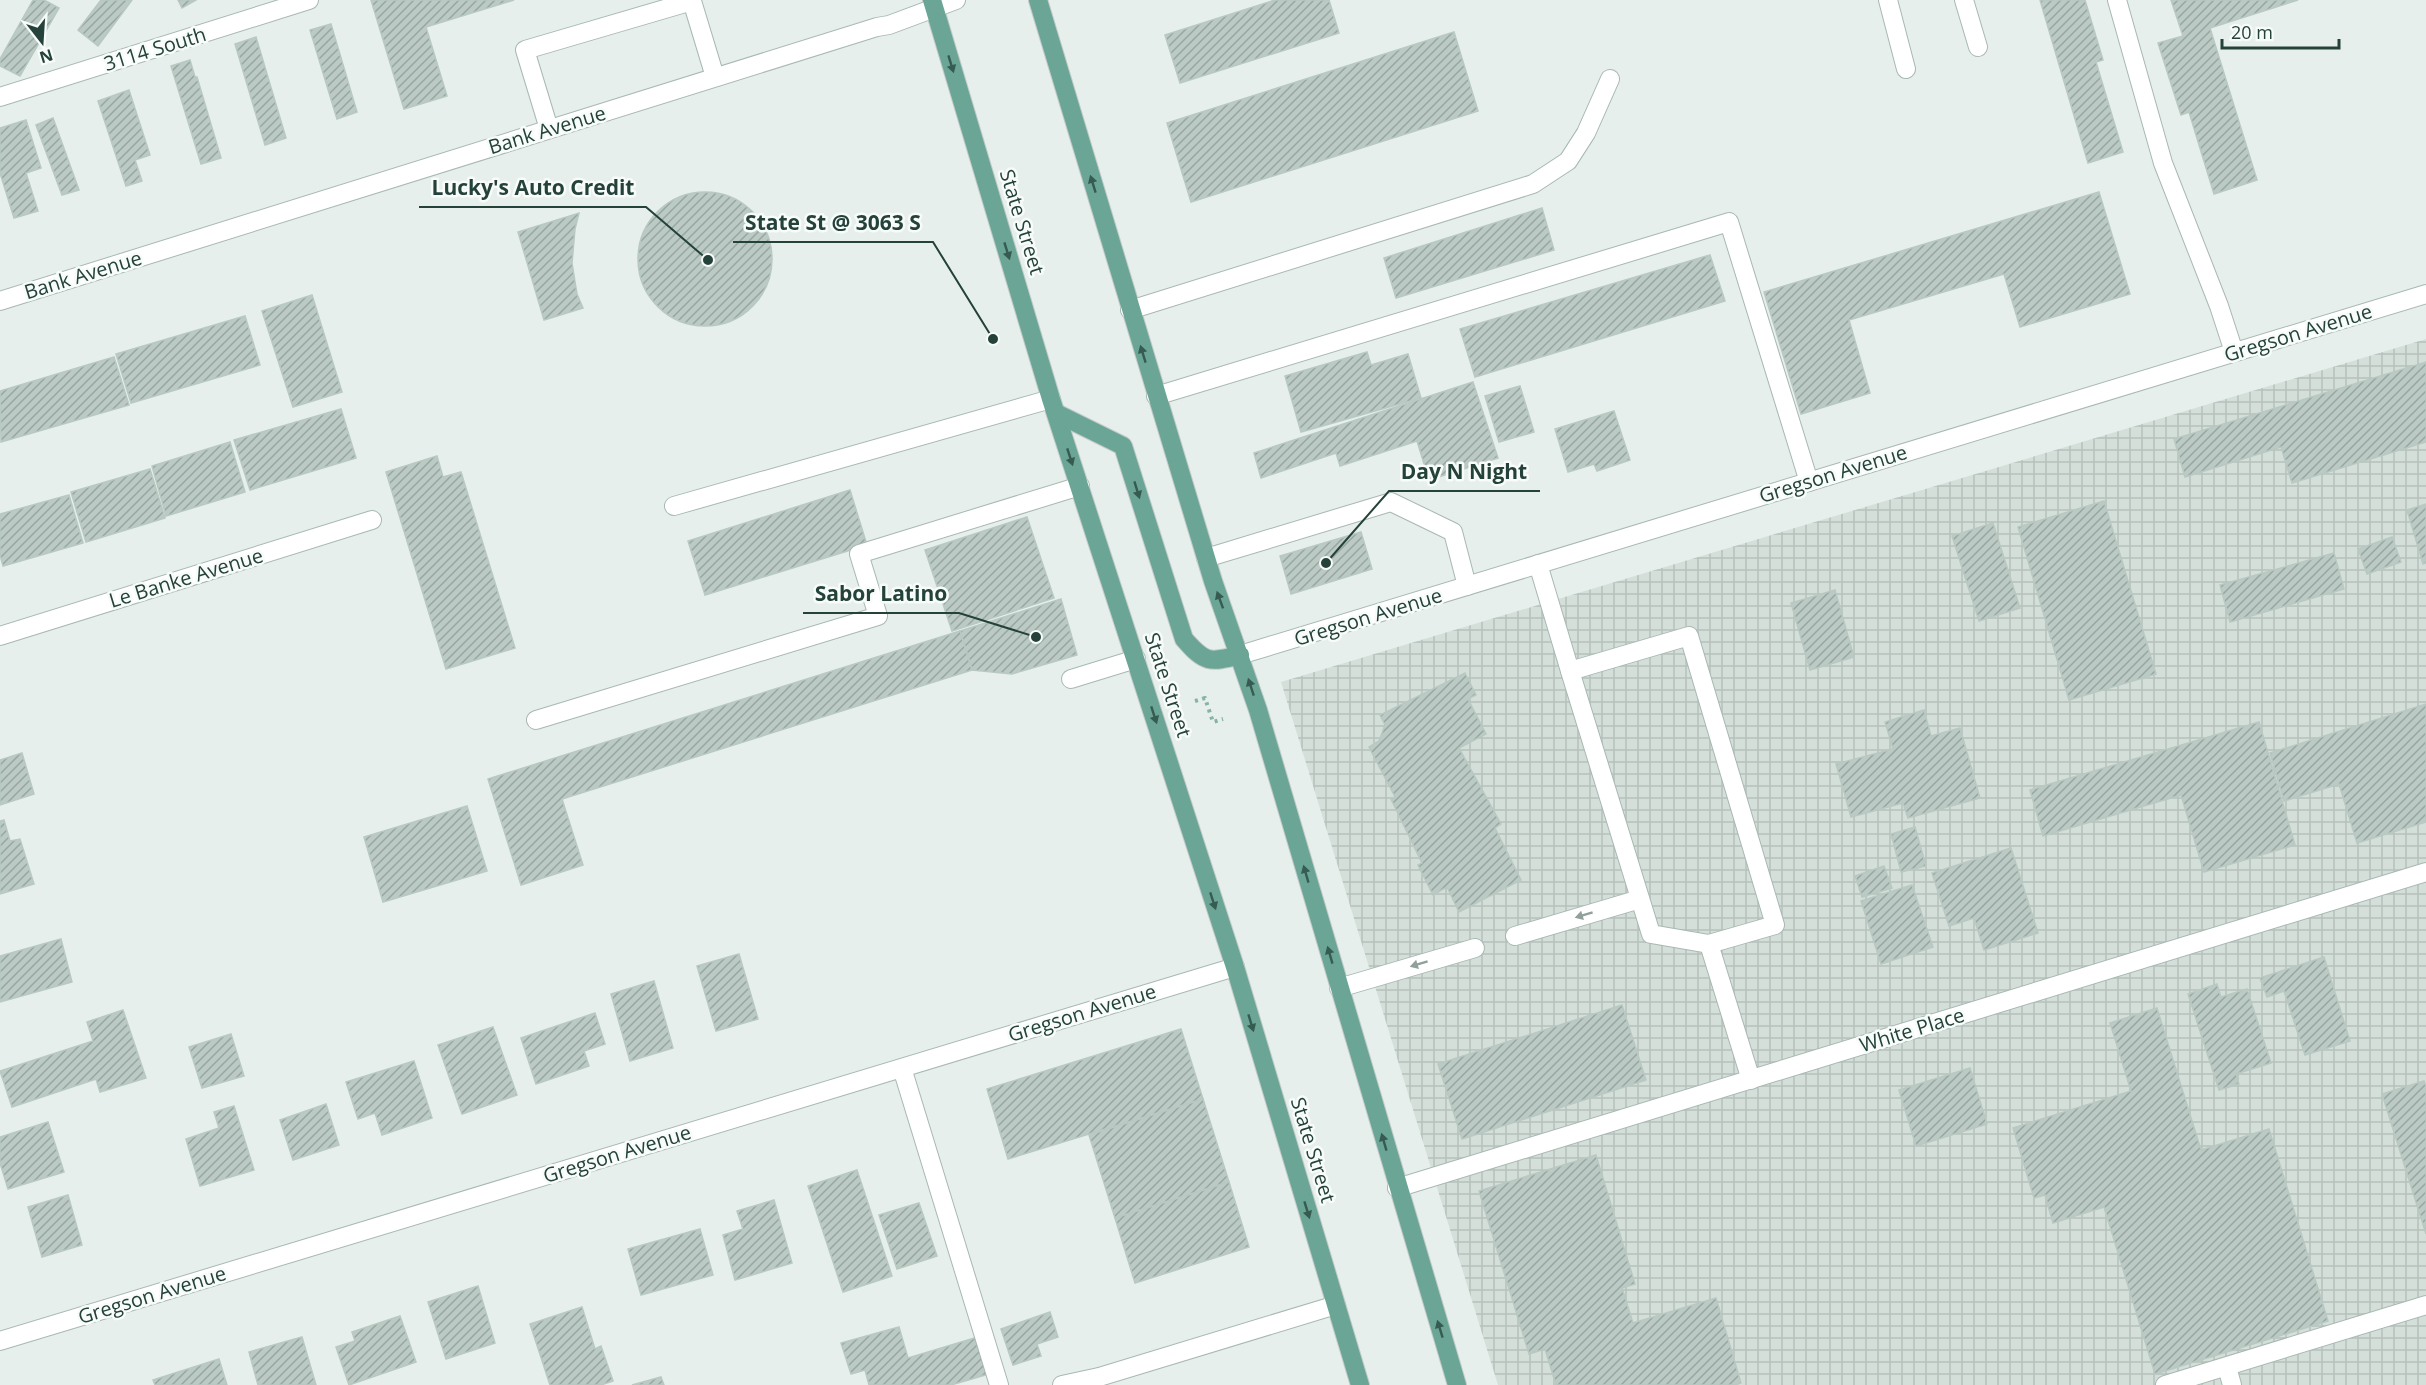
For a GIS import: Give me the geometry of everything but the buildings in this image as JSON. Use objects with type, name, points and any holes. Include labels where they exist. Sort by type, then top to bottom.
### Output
[{"type":"main road","points":[[1038,0],[1156,396],[1206,558],[1240,655],[1457,1385]]},
{"type":"main road","name":"State Street","points":[[933,4],[1054,406],[1234,967],[1360,1385]]},
{"type":"main road","points":[[1054,406],[1123,446],[1184,639],[1200,657],[1219,661],[1240,655]]},
{"type":"street","name":"3114 South","points":[[0,98],[309,0]]},
{"type":"street","name":"Bank Avenue","points":[[0,301],[715,77],[877,27],[889,26],[933,4],[956,0]]},
{"type":"street","points":[[1888,0],[1906,69]]},
{"type":"street","points":[[1964,0],[1978,47]]},
{"type":"street","points":[[2117,0],[2163,163],[2219,306],[2234,352]]},
{"type":"street","points":[[549,129],[525,50],[692,1],[715,77]]},
{"type":"street","points":[[1130,310],[1533,184],[1568,161],[1586,133],[1610,79]]},
{"type":"street","points":[[1156,396],[1729,222],[1809,482]]},
{"type":"street","name":"Gregson Avenue","points":[[1240,655],[2426,294]]},
{"type":"street","points":[[674,506],[1054,406]]},
{"type":"street","points":[[536,720],[878,616],[859,554],[1080,486]]},
{"type":"street","points":[[1206,558],[1391,502],[1453,532],[1467,586]]},
{"type":"street","name":"Le Banke Avenue","points":[[0,636],[372,520]]},
{"type":"street","points":[[1538,564],[1570,671],[1651,934],[1709,944],[1775,925],[1689,636],[1570,671]]},
{"type":"street","points":[[1071,679],[1136,659]]},
{"type":"street","name":"White Place","points":[[1397,1188],[2426,872]]},
{"type":"street","points":[[1515,936],[1640,899]]},
{"type":"street","points":[[1709,944],[1750,1080]]},
{"type":"street","points":[[1340,988],[1475,948]]},
{"type":"street","name":"Gregson Avenue","points":[[0,1341],[1234,967]]},
{"type":"street","points":[[902,1068],[999,1385]]},
{"type":"street","points":[[1062,1385],[1100,1377],[1336,1305]]},
{"type":"street","points":[[2165,1385],[2426,1305]]},
{"type":"street","points":[[2227,1367],[2232,1385]]},
{"type":"path","points":[[1195,700],[1205,698],[1213,722],[1222,719]]},
{"type":"shaded area","points":[[2426,339],[2426,1385],[1498,1385],[1281,682]]},
{"type":"place","name":"Lucky's Auto Credit","points":[[708,260]]},
{"type":"place","name":"State St @ 3063 S","points":[[993,339]]},
{"type":"place","name":"Day N Night","points":[[1326,563]]},
{"type":"place","name":"Sabor Latino","points":[[1036,637]]}]
